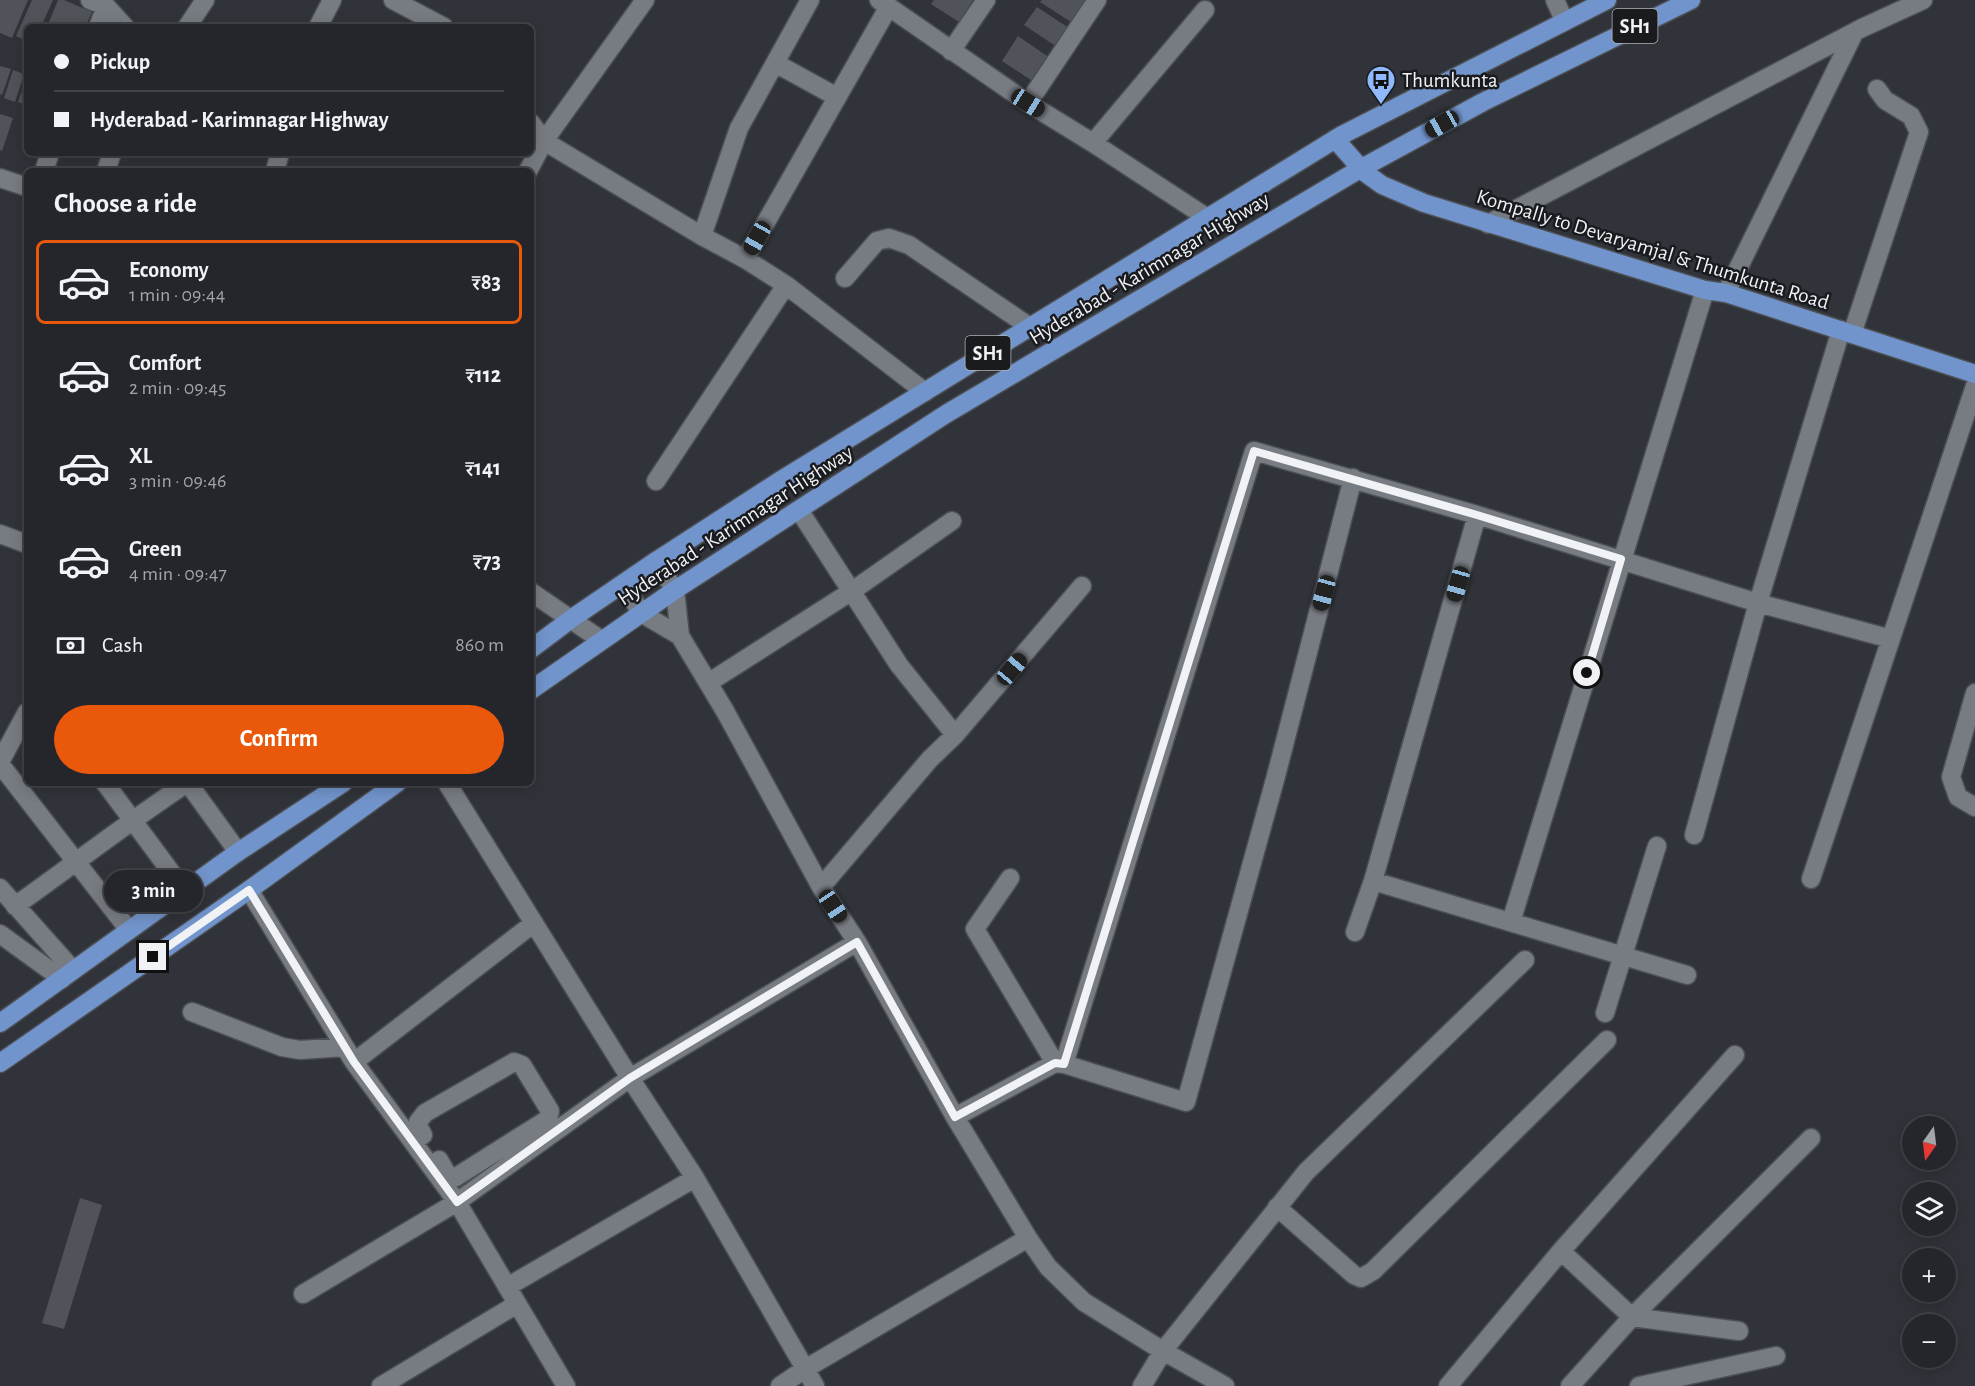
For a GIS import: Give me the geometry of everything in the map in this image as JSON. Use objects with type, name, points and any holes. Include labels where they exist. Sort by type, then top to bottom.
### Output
[{"type":"main road","name":"Hyderabad - Karimnagar Highway","points":[[534,647],[571,619],[778,482],[1335,139],[1607,0]]},
{"type":"main road","name":"Hyderabad - Karimnagar Highway","points":[[534,688],[675,590],[946,414],[1360,169],[1484,102],[1691,0]]},
{"type":"main road","name":"Kompally to Devaryamjal & Thumkunta Road","points":[[1335,139],[1360,169],[1382,185],[1424,203],[1705,290],[1726,293],[1975,374]]},
{"type":"main road","points":[[0,1023],[238,852],[338,786]]},
{"type":"main road","points":[[0,1063],[394,786]]},
{"type":"street","points":[[189,24],[205,0]]},
{"type":"street","points":[[320,24],[332,0]]},
{"type":"street","points":[[393,0],[438,24]]},
{"type":"street","points":[[530,168],[544,141],[645,0]]},
{"type":"street","points":[[702,236],[739,128],[810,0]]},
{"type":"street","points":[[951,51],[986,0]]},
{"type":"street","points":[[1028,103],[1097,0]]},
{"type":"street","points":[[1555,0],[1564,20]]},
{"type":"street","points":[[1488,224],[1854,33],[1923,0]]},
{"type":"street","points":[[98,3],[98,24]]},
{"type":"street","points":[[98,3],[122,24]]},
{"type":"street","points":[[746,259],[837,97],[884,4],[1028,103],[1206,218]]},
{"type":"street","points":[[1093,143],[1205,10]]},
{"type":"street","points":[[1726,293],[1854,33]]},
{"type":"street","points":[[775,63],[837,97]]},
{"type":"street","points":[[1694,835],[1758,603],[1847,332],[1919,132],[1911,116],[1885,100],[1877,89]]},
{"type":"street","points":[[534,127],[544,141],[702,236],[746,259],[786,285],[925,392]]},
{"type":"street","points":[[0,178],[24,186]]},
{"type":"street","points":[[845,278],[877,241],[890,238],[909,245],[1030,327]]},
{"type":"street","points":[[656,481],[786,285]]},
{"type":"street","points":[[1511,922],[1705,290]]},
{"type":"street","points":[[1811,879],[1975,386]]},
{"type":"street","points":[[955,1117],[1060,1063],[1254,451],[1477,515],[1758,603],[1891,639]]},
{"type":"street","points":[[1010,878],[975,929],[1060,1063],[1186,1102],[1276,776],[1353,478]]},
{"type":"street","points":[[799,510],[899,665],[956,735]]},
{"type":"street","points":[[1355,932],[1373,881],[1477,515]]},
{"type":"street","points":[[708,683],[852,591],[952,521]]},
{"type":"street","points":[[0,534],[24,543]]},
{"type":"street","points":[[657,561],[675,590],[680,636],[821,888],[857,942],[955,1117],[1028,1238],[1048,1267],[1084,1302],[1225,1386]]},
{"type":"street","points":[[624,584],[642,613],[680,636]]},
{"type":"street","points":[[821,888],[930,759],[956,735],[1082,586]]},
{"type":"street","points":[[534,594],[601,640]]},
{"type":"street","points":[[1975,693],[1951,777],[1958,797],[1975,807]]},
{"type":"street","points":[[24,717],[0,763],[129,930]]},
{"type":"street","points":[[107,786],[185,891]]},
{"type":"street","points":[[15,906],[133,819],[182,786]]},
{"type":"street","points":[[189,786],[238,852]]},
{"type":"street","points":[[449,786],[630,1078],[695,1178],[815,1386]]},
{"type":"street","points":[[1605,1013],[1657,846]]},
{"type":"street","points":[[1373,881],[1687,975]]},
{"type":"street","points":[[0,888],[67,975]]},
{"type":"street","points":[[249,890],[350,1054],[457,1202],[566,1386]]},
{"type":"street","points":[[192,1012],[282,1047],[350,1054],[534,923]]},
{"type":"street","points":[[0,934],[67,975]]},
{"type":"street","points":[[303,1294],[457,1202],[630,1078],[857,942]]},
{"type":"street","points":[[1142,1386],[1163,1351],[1306,1172],[1525,960]]},
{"type":"street","points":[[1277,1207],[1360,1278],[1373,1271],[1607,1040]]},
{"type":"street","points":[[1448,1386],[1561,1251],[1735,1054]]},
{"type":"street","points":[[413,1142],[423,1135],[418,1122],[425,1113],[514,1062],[522,1065],[550,1111],[548,1119],[456,1177],[452,1178],[447,1174],[437,1157],[428,1163]]},
{"type":"street","points":[[1570,1386],[1632,1317],[1811,1138]]},
{"type":"street","points":[[507,1287],[695,1178]]},
{"type":"street","points":[[780,1386],[1028,1238]]},
{"type":"street","points":[[1561,1251],[1632,1317],[1739,1331]]},
{"type":"street","points":[[381,1386],[517,1304]]},
{"type":"street","points":[[1639,1386],[1776,1356]]},
{"type":"building","points":[[0,0],[28,0],[12,38],[0,33]]},
{"type":"building","points":[[32,0],[53,0],[42,24],[24,24],[24,40],[16,36]]},
{"type":"building","points":[[58,0],[64,0],[92,12],[86,24],[48,24]]},
{"type":"building","points":[[934,0],[973,0],[959,22],[931,4]]},
{"type":"building","points":[[1042,0],[1086,0],[1071,22],[1040,2]]},
{"type":"building","points":[[1037,7],[1069,28],[1057,47],[1024,25]]},
{"type":"building","points":[[1018,36],[1050,58],[1034,82],[1002,61]]},
{"type":"building","points":[[0,66],[11,69],[2,95],[0,94]]},
{"type":"building","points":[[13,70],[24,74],[15,102],[4,98]]},
{"type":"building","points":[[24,85],[24,104],[18,102]]},
{"type":"building","points":[[0,114],[13,118],[2,151],[0,150]]},
{"type":"building","points":[[80,1198],[102,1205],[64,1329],[42,1323]]},
{"type":"place","name":"Thumkunta","points":[[1381,106]]},
{"type":"route","points":[[153,957],[249,890],[354,1062],[457,1202],[630,1078],[857,942],[955,1117],[1055,1063],[1064,1064],[1254,451],[1353,478],[1621,559],[1587,673]]}]
